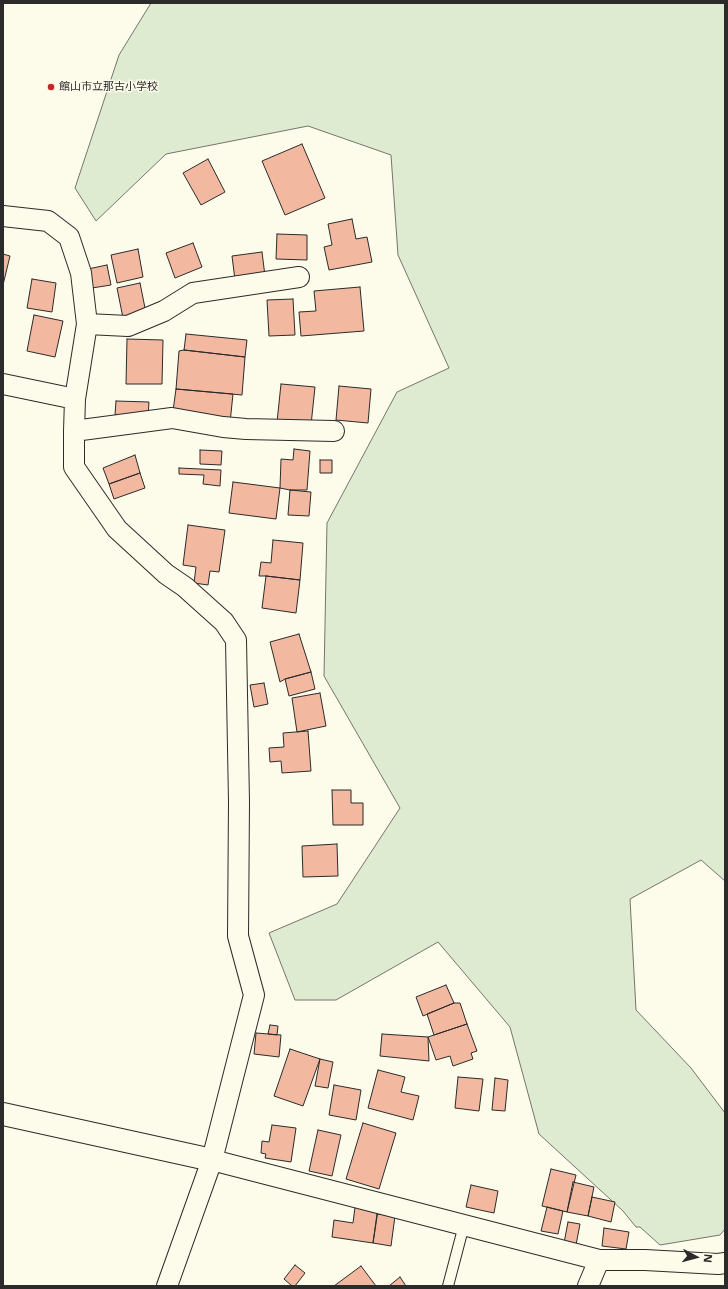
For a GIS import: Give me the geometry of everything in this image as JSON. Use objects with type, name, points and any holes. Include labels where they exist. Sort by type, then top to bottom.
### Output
[{"type":"street","points":[[3,216],[48,221],[69,237],[82,273],[87,324],[75,399],[74,466],[117,529],[166,574],[185,587],[224,622],[236,640],[239,802],[238,936],[254,996],[212,1160],[167,1286]]},
{"type":"street","points":[[87,324],[128,326],[164,311],[193,293],[299,277]]},
{"type":"street","points":[[3,384],[75,399]]},
{"type":"street","points":[[74,431],[172,418],[223,427],[246,429],[334,431]]},
{"type":"street","points":[[3,1114],[212,1160],[599,1260],[725,1263]]},
{"type":"street","points":[[588,1286],[599,1260]]},
{"type":"lane","points":[[448,1286],[464,1225]]},
{"type":"green space","points":[[151,3],[725,3],[725,881],[701,860],[630,899],[636,1010],[691,1068],[725,1113],[725,1229],[720,1235],[660,1245],[640,1227],[636,1227],[623,1211],[539,1134],[510,1027],[438,942],[336,1000],[295,1000],[269,933],[337,904],[400,808],[324,676],[327,523],[397,392],[449,368],[398,255],[391,155],[308,126],[166,154],[96,221],[75,188],[119,55]]},
{"type":"building","points":[[302,144],[325,198],[285,215],[262,161]]},
{"type":"building","points":[[208,159],[225,192],[201,205],[183,173]]},
{"type":"building","points":[[352,219],[356,239],[367,237],[372,262],[329,270],[324,247],[332,245],[328,224]]},
{"type":"building","points":[[277,234],[307,235],[307,260],[276,259]]},
{"type":"building","points":[[193,243],[202,267],[175,278],[166,253]]},
{"type":"building","points":[[138,249],[143,277],[117,283],[111,255]]},
{"type":"building","points":[[262,252],[265,276],[235,280],[232,256]]},
{"type":"building","points":[[3,254],[10,256],[3,285]]},
{"type":"building","points":[[107,265],[111,285],[92,288],[88,269]]},
{"type":"building","points":[[32,279],[56,283],[52,312],[27,308]]},
{"type":"building","points":[[140,283],[146,313],[123,318],[117,288]]},
{"type":"building","points":[[360,287],[364,331],[301,336],[299,312],[316,311],[314,291]]},
{"type":"building","points":[[293,299],[295,335],[269,336],[267,300]]},
{"type":"building","points":[[34,315],[63,321],[55,357],[27,351]]},
{"type":"building","points":[[186,334],[247,340],[245,357],[184,350]]},
{"type":"building","points":[[127,339],[163,340],[162,384],[126,384]]},
{"type":"building","points":[[184,350],[245,357],[242,395],[176,389],[179,351]]},
{"type":"building","points":[[281,384],[315,387],[311,425],[277,422]]},
{"type":"building","points":[[339,386],[371,389],[368,423],[336,420]]},
{"type":"building","points":[[176,389],[233,394],[230,423],[172,418]]},
{"type":"building","points":[[116,401],[149,402],[148,416],[115,415]]},
{"type":"building","points":[[294,449],[310,451],[307,490],[290,490],[280,488],[281,459],[293,460]]},
{"type":"building","points":[[200,450],[222,451],[221,465],[200,464]]},
{"type":"building","points":[[135,455],[140,473],[109,484],[103,468]]},
{"type":"building","points":[[320,460],[332,460],[332,473],[320,473]]},
{"type":"building","points":[[179,468],[221,470],[220,486],[203,484],[204,475],[179,474]]},
{"type":"building","points":[[140,473],[145,488],[114,499],[109,484]]},
{"type":"building","points":[[233,482],[280,488],[276,519],[229,513]]},
{"type":"building","points":[[290,490],[311,492],[309,516],[288,515]]},
{"type":"building","points":[[188,525],[225,530],[219,572],[210,571],[208,585],[194,583],[196,567],[183,565]]},
{"type":"building","points":[[273,540],[303,543],[300,580],[259,576],[261,562],[271,563]]},
{"type":"building","points":[[266,576],[300,580],[296,613],[262,608]]},
{"type":"building","points":[[299,634],[311,672],[285,679],[280,682],[270,642]]},
{"type":"building","points":[[311,672],[315,689],[289,696],[285,679]]},
{"type":"building","points":[[264,683],[268,704],[254,707],[250,685]]},
{"type":"building","points":[[320,693],[326,726],[297,732],[292,698]]},
{"type":"building","points":[[308,731],[311,771],[282,773],[281,761],[270,762],[269,748],[284,747],[283,733]]},
{"type":"building","points":[[332,790],[351,790],[351,803],[363,803],[363,825],[333,825]]},
{"type":"building","points":[[337,844],[338,876],[303,877],[302,846]]},
{"type":"building","points":[[446,985],[454,1003],[423,1016],[416,997]]},
{"type":"building","points":[[454,1003],[460,1003],[467,1024],[434,1035],[427,1014]]},
{"type":"building","points":[[467,1024],[477,1051],[471,1053],[473,1059],[453,1066],[450,1056],[436,1060],[428,1037]]},
{"type":"building","points":[[270,1025],[278,1026],[277,1035],[268,1034]]},
{"type":"building","points":[[256,1033],[281,1035],[279,1057],[254,1054]]},
{"type":"building","points":[[382,1034],[428,1037],[429,1061],[380,1056]]},
{"type":"building","points":[[290,1049],[320,1059],[303,1106],[274,1096]]},
{"type":"building","points":[[320,1059],[333,1062],[328,1088],[315,1086]]},
{"type":"building","points":[[378,1070],[405,1077],[401,1092],[419,1096],[413,1120],[368,1108]]},
{"type":"building","points":[[458,1077],[483,1079],[479,1111],[455,1108]]},
{"type":"building","points":[[495,1078],[508,1080],[505,1111],[492,1110]]},
{"type":"building","points":[[334,1085],[361,1090],[356,1120],[329,1115]]},
{"type":"building","points":[[363,1123],[396,1133],[379,1189],[346,1179]]},
{"type":"building","points":[[272,1125],[296,1128],[291,1162],[265,1158],[266,1154],[261,1153],[262,1141],[269,1142]]},
{"type":"building","points":[[318,1130],[341,1135],[332,1176],[309,1171]]},
{"type":"building","points":[[551,1169],[576,1175],[567,1212],[542,1206]]},
{"type":"building","points":[[573,1182],[594,1187],[588,1216],[567,1212]]},
{"type":"building","points":[[471,1185],[498,1191],[494,1213],[466,1207]]},
{"type":"building","points":[[592,1197],[615,1202],[611,1222],[588,1216]]},
{"type":"building","points":[[355,1207],[378,1210],[373,1243],[332,1237],[334,1220],[353,1223]]},
{"type":"building","points":[[547,1207],[563,1211],[558,1234],[541,1231]]},
{"type":"building","points":[[377,1214],[395,1216],[391,1246],[373,1243]]},
{"type":"building","points":[[568,1222],[580,1224],[576,1245],[564,1243]]},
{"type":"building","points":[[604,1228],[629,1232],[626,1249],[602,1246]]},
{"type":"building","points":[[295,1265],[305,1273],[295,1286],[292,1286],[284,1279]]},
{"type":"building","points":[[361,1266],[376,1286],[334,1286]]},
{"type":"building","points":[[400,1277],[406,1286],[389,1286]]},
{"type":"place","name":"館山市立那古小学校","points":[[51,87]]}]
